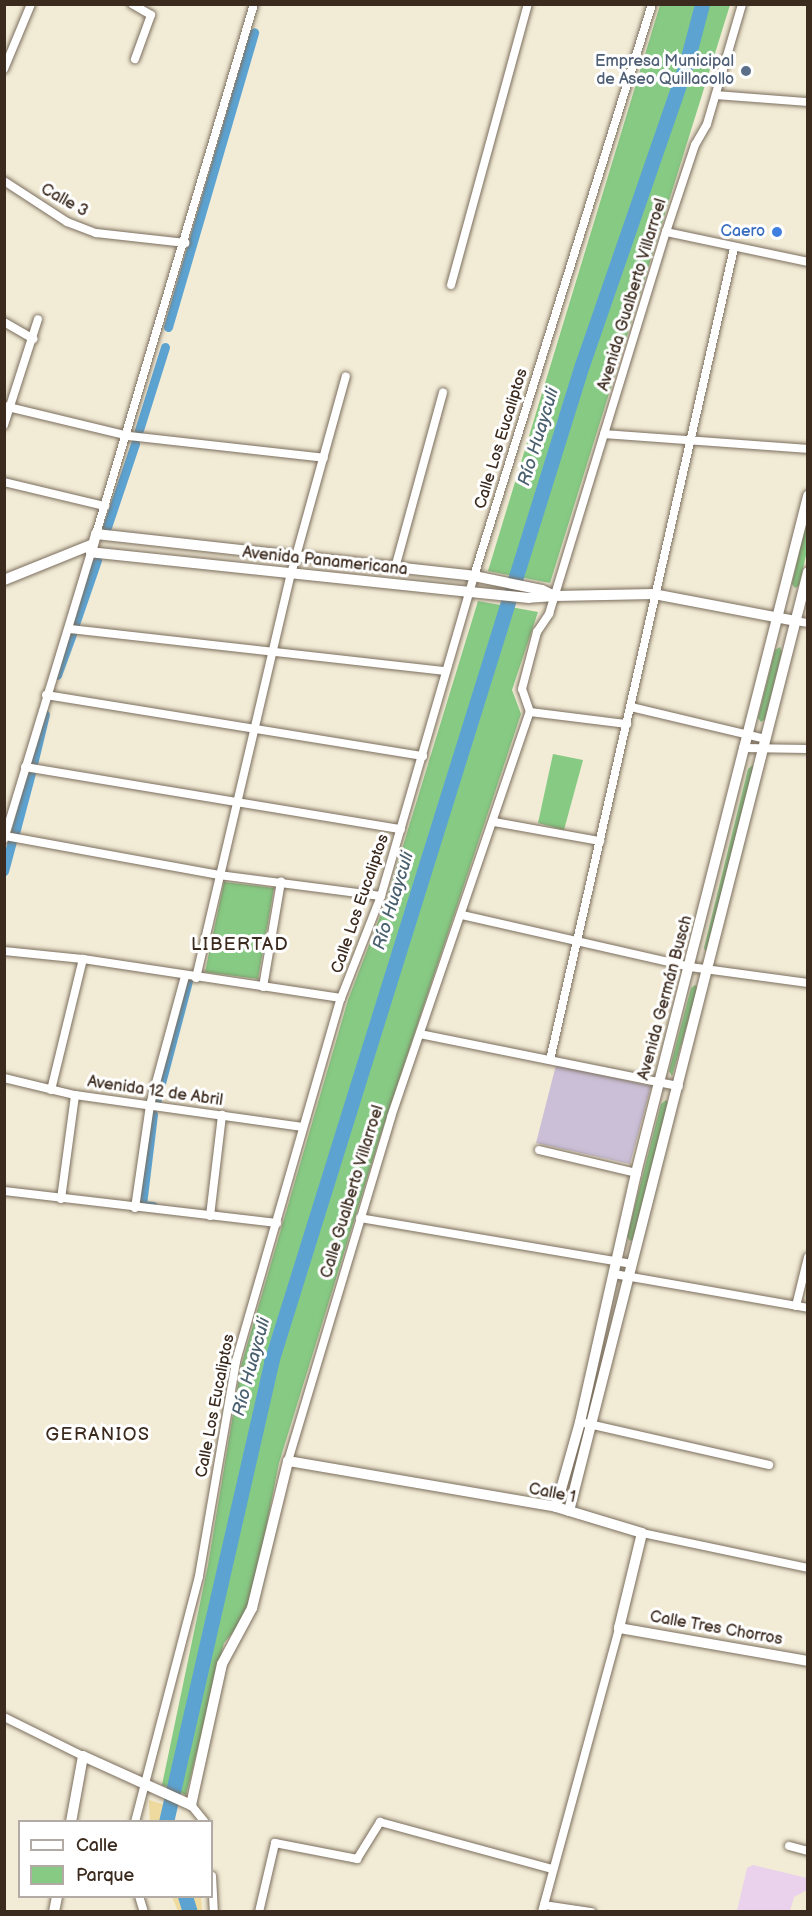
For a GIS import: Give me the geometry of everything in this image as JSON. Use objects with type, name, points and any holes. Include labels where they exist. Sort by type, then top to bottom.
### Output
[{"type":"main road","name":"Avenida Germán Busch","points":[[569,1511],[616,1262],[636,1173],[690,967],[746,734],[807,496]]},
{"type":"main road","name":"Avenida Panamericana","points":[[4,580],[94,544],[296,557],[474,576],[509,591]]},
{"type":"main road","name":"Avenida Panamericana","points":[[94,544],[291,574],[470,592],[509,591],[555,596],[654,594],[795,621]]},
{"type":"main road","name":"Avenida Germán Busch","points":[[556,1507],[585,1423],[632,1264],[679,1086],[807,572]]},
{"type":"main road","name":"Calle 1","points":[[288,1461],[556,1507],[642,1533]]},
{"type":"main road","name":"Calle Gualberto Villarroel","points":[[185,1802],[222,1664],[252,1608],[288,1461]]},
{"type":"main road","points":[[619,1628],[642,1533]]},
{"type":"main road","name":"Calle Tres Chorros","points":[[619,1628],[807,1661]]},
{"type":"main road","points":[[71,1820],[83,1756],[185,1802]]},
{"type":"street","points":[[4,69],[31,4]]},
{"type":"street","points":[[132,4],[151,15],[135,59]]},
{"type":"street","points":[[254,4],[129,436],[105,507],[70,629],[46,696],[5,837],[219,874],[381,896]]},
{"type":"street","points":[[451,285],[528,4]]},
{"type":"street","name":"Calle Los Eucaliptos","points":[[135,1820],[199,1576],[236,1362],[341,998],[381,896],[474,576],[651,4]]},
{"type":"street","name":"Avenida Gualberto Villarroel","points":[[555,596],[666,232],[695,144],[707,124],[742,4]]},
{"type":"street","points":[[716,96],[807,102]]},
{"type":"street","name":"Calle 3","points":[[4,181],[67,222],[96,233],[185,243]]},
{"type":"street","points":[[666,232],[734,249],[807,262]]},
{"type":"street","points":[[550,1060],[734,249]]},
{"type":"street","points":[[4,425],[7,407],[33,339],[38,319]]},
{"type":"street","points":[[4,322],[33,339]]},
{"type":"street","points":[[196,978],[291,574],[346,376]]},
{"type":"street","points":[[395,568],[443,392]]},
{"type":"street","points":[[7,407],[129,436],[324,458]]},
{"type":"street","points":[[603,434],[807,449]]},
{"type":"street","points":[[4,482],[105,507]]},
{"type":"street","points":[[555,596],[549,614],[537,632],[522,689],[530,712],[627,724]]},
{"type":"street","name":"Avenida Panamericana","points":[[795,621],[807,624]]},
{"type":"street","points":[[70,629],[446,671]]},
{"type":"street","points":[[46,696],[255,727],[423,756]]},
{"type":"street","points":[[631,707],[765,739]]},
{"type":"street","name":"Calle Gualberto Villarroel","points":[[288,1461],[360,1218],[530,712]]},
{"type":"street","points":[[743,748],[761,751],[807,749]]},
{"type":"street","points":[[25,767],[401,829]]},
{"type":"street","points":[[494,822],[600,841]]},
{"type":"street","points":[[263,987],[281,882]]},
{"type":"street","points":[[462,915],[690,967],[807,983]]},
{"type":"street","points":[[4,951],[83,959],[196,978],[341,998]]},
{"type":"street","points":[[51,1090],[83,959]]},
{"type":"street","points":[[135,1208],[150,1105],[184,976]]},
{"type":"street","points":[[420,1034],[679,1086]]},
{"type":"street","name":"Avenida 12 de Abril","points":[[4,1078],[75,1095],[303,1127]]},
{"type":"street","points":[[61,1199],[75,1095]]},
{"type":"street","points":[[210,1216],[222,1115]]},
{"type":"street","points":[[539,1150],[636,1173]]},
{"type":"street","points":[[4,1191],[277,1223]]},
{"type":"street","points":[[360,1218],[632,1264]]},
{"type":"street","points":[[796,1306],[807,1257]]},
{"type":"street","points":[[614,1274],[807,1308]]},
{"type":"street","points":[[585,1423],[769,1465]]},
{"type":"street","name":"Calle 1","points":[[642,1533],[807,1568]]},
{"type":"street","points":[[591,1911],[543,1908],[619,1628]]},
{"type":"street","points":[[4,1716],[83,1756]]},
{"type":"street","points":[[185,1802],[204,1820]]},
{"type":"street","points":[[259,1911],[275,1843],[357,1859],[380,1822],[552,1869]]},
{"type":"street","points":[[789,1846],[807,1851]]},
{"type":"street","points":[[213,1894],[214,1911]]},
{"type":"shaded area","points":[[556,1065],[651,1086],[630,1164],[536,1143]]},
{"type":"shaded area","points":[[753,1865],[807,1878],[807,1890],[794,1897],[790,1911],[737,1911],[747,1868]]},
{"type":"green space","points":[[660,5],[730,5],[550,583],[488,571]]},
{"type":"green space","points":[[807,519],[807,551],[799,586],[795,588],[792,584]]},
{"type":"green space","points":[[478,601],[538,612],[512,690],[521,714],[378,1143],[279,1463],[249,1613],[224,1643],[186,1795],[162,1785],[208,1565],[241,1366],[348,1000],[387,898]]},
{"type":"green space","points":[[780,647],[782,652],[765,719],[761,722],[758,718],[775,650]]},
{"type":"green space","points":[[553,754],[583,760],[564,830],[538,823]]},
{"type":"green space","points":[[753,765],[755,767],[706,952],[704,948],[748,769]]},
{"type":"green space","points":[[224,882],[274,888],[258,979],[205,972]]},
{"type":"green space","points":[[695,985],[698,988],[672,1076],[669,1071],[691,988]]},
{"type":"green space","points":[[666,1100],[669,1103],[634,1239],[630,1241],[627,1237],[661,1104]]},
{"type":"sand","points":[[149,1800],[175,1808],[175,1820],[150,1820]]},
{"type":"sand","points":[[172,1898],[201,1898],[202,1911],[178,1911]]},
{"type":"waterway","name":"Río Huayculi","points":[[166,1820],[271,1362],[582,365],[686,65],[702,4]]},
{"type":"waterway","points":[[168,327],[254,32]]},
{"type":"waterway","points":[[139,430],[165,347]]},
{"type":"waterway","points":[[107,527],[135,444]]},
{"type":"waterway","points":[[75,624],[97,560]]},
{"type":"waterway","points":[[57,675],[72,634]]},
{"type":"waterway","points":[[33,764],[45,714]]},
{"type":"waterway","points":[[15,833],[31,773]]},
{"type":"waterway","points":[[4,871],[12,842]]},
{"type":"waterway","points":[[156,1102],[188,981]]},
{"type":"waterway","points":[[153,1114],[142,1205],[153,1206]]},
{"type":"waterway","name":"Río Huayculi","points":[[186,1898],[190,1912]]},
{"type":"place","name":"Empresa Municipal de Aseo Quillacollo","points":[[746,71]]},
{"type":"place","name":"Caero","points":[[777,232]]},
{"type":"district","name":"LIBERTAD","points":[[240,945]]},
{"type":"district","name":"GERANIOS","points":[[98,1435]]}]
